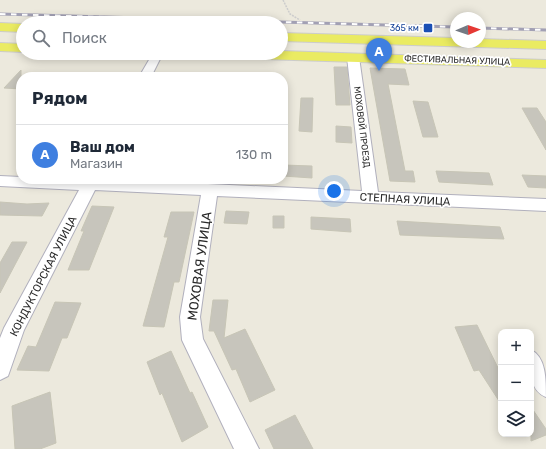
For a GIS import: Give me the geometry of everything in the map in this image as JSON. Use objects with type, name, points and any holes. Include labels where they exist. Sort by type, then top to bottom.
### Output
[{"type":"main road","points":[[0,27],[16,28]]},
{"type":"main road","name":"ФЕСТИВАЛЬНАЯ УЛИЦА","points":[[288,37],[450,42]]},
{"type":"main road","points":[[290,56],[290,49],[294,44],[311,38]]},
{"type":"main road","name":"ФЕСТИВАЛЬНАЯ УЛИЦА","points":[[486,43],[546,44]]},
{"type":"main road","points":[[0,47],[16,48]]},
{"type":"main road","name":"ФЕСТИВАЛЬНАЯ УЛИЦА","points":[[290,56],[546,64]]},
{"type":"street","name":"МОХОВОЙ ПРОЕЗД","points":[[353,57],[371,197]]},
{"type":"street","points":[[148,72],[154,60]]},
{"type":"street","name":"СТЕПНАЯ УЛИЦА","points":[[0,181],[16,181]]},
{"type":"street","name":"КОНДУКТОРСКАЯ УЛИЦА","points":[[0,369],[7,331],[90,184]]},
{"type":"street","name":"СТЕПНАЯ УЛИЦА","points":[[121,184],[210,190],[546,205]]},
{"type":"street","name":"МОХОВАЯ УЛИЦА","points":[[210,190],[190,316],[190,328],[193,340],[247,449]]},
{"type":"street","points":[[534,365],[546,386]]},
{"type":"path","points":[[283,0],[290,14],[300,20]]},
{"type":"building","points":[[334,67],[347,67],[350,105],[336,105]]},
{"type":"building","points":[[370,68],[405,69],[409,85],[388,84],[405,171],[413,171],[415,182],[390,181]]},
{"type":"building","points":[[16,75],[16,89],[4,88]]},
{"type":"building","points":[[301,98],[313,98],[312,132],[299,131]]},
{"type":"building","points":[[413,101],[428,102],[438,137],[423,137]]},
{"type":"building","points":[[522,108],[537,108],[546,122],[546,150]]},
{"type":"building","points":[[336,126],[351,127],[352,143],[336,142]]},
{"type":"building","points":[[288,165],[312,166],[312,178],[288,176]]},
{"type":"building","points":[[436,171],[489,173],[493,185],[439,182]]},
{"type":"building","points":[[522,175],[546,176],[546,188],[528,187]]},
{"type":"building","points":[[0,202],[27,204],[49,203],[42,216],[0,215]]},
{"type":"building","points":[[92,206],[114,207],[89,270],[68,270],[84,231],[81,231]]},
{"type":"building","points":[[226,211],[249,212],[247,224],[224,223]]},
{"type":"building","points":[[171,212],[194,212],[179,282],[174,282],[164,327],[143,326],[168,237],[164,237]]},
{"type":"building","points":[[273,216],[284,216],[284,228],[273,228]]},
{"type":"building","points":[[311,217],[350,219],[351,232],[311,229]]},
{"type":"building","points":[[397,221],[500,227],[504,239],[400,235]]},
{"type":"building","points":[[12,242],[27,242],[0,293],[0,263]]},
{"type":"building","points":[[213,300],[228,300],[224,338],[245,329],[275,390],[250,402],[236,369],[232,370],[214,331],[209,331]]},
{"type":"building","points":[[55,302],[81,303],[67,338],[62,338],[49,371],[17,370],[28,346],[36,347]]},
{"type":"building","points":[[477,325],[498,368],[498,399],[479,370],[474,371],[455,327]]},
{"type":"building","points":[[171,351],[190,393],[192,392],[208,427],[182,442],[162,393],[160,395],[147,362]]},
{"type":"building","points":[[50,392],[56,443],[40,449],[15,449],[12,406]]},
{"type":"building","points":[[534,411],[546,429],[546,435],[531,441],[531,437],[534,437]]},
{"type":"building","points":[[295,415],[313,449],[274,449],[265,430]]},
{"type":"railway","points":[[0,14],[70,16]]},
{"type":"railway","points":[[288,22],[450,27]]},
{"type":"railway","points":[[486,28],[546,30]]},
{"type":"place","name":"365 км","points":[[428,28]]},
{"type":"place","name":"Ваш дом","points":[[379,71]]}]
